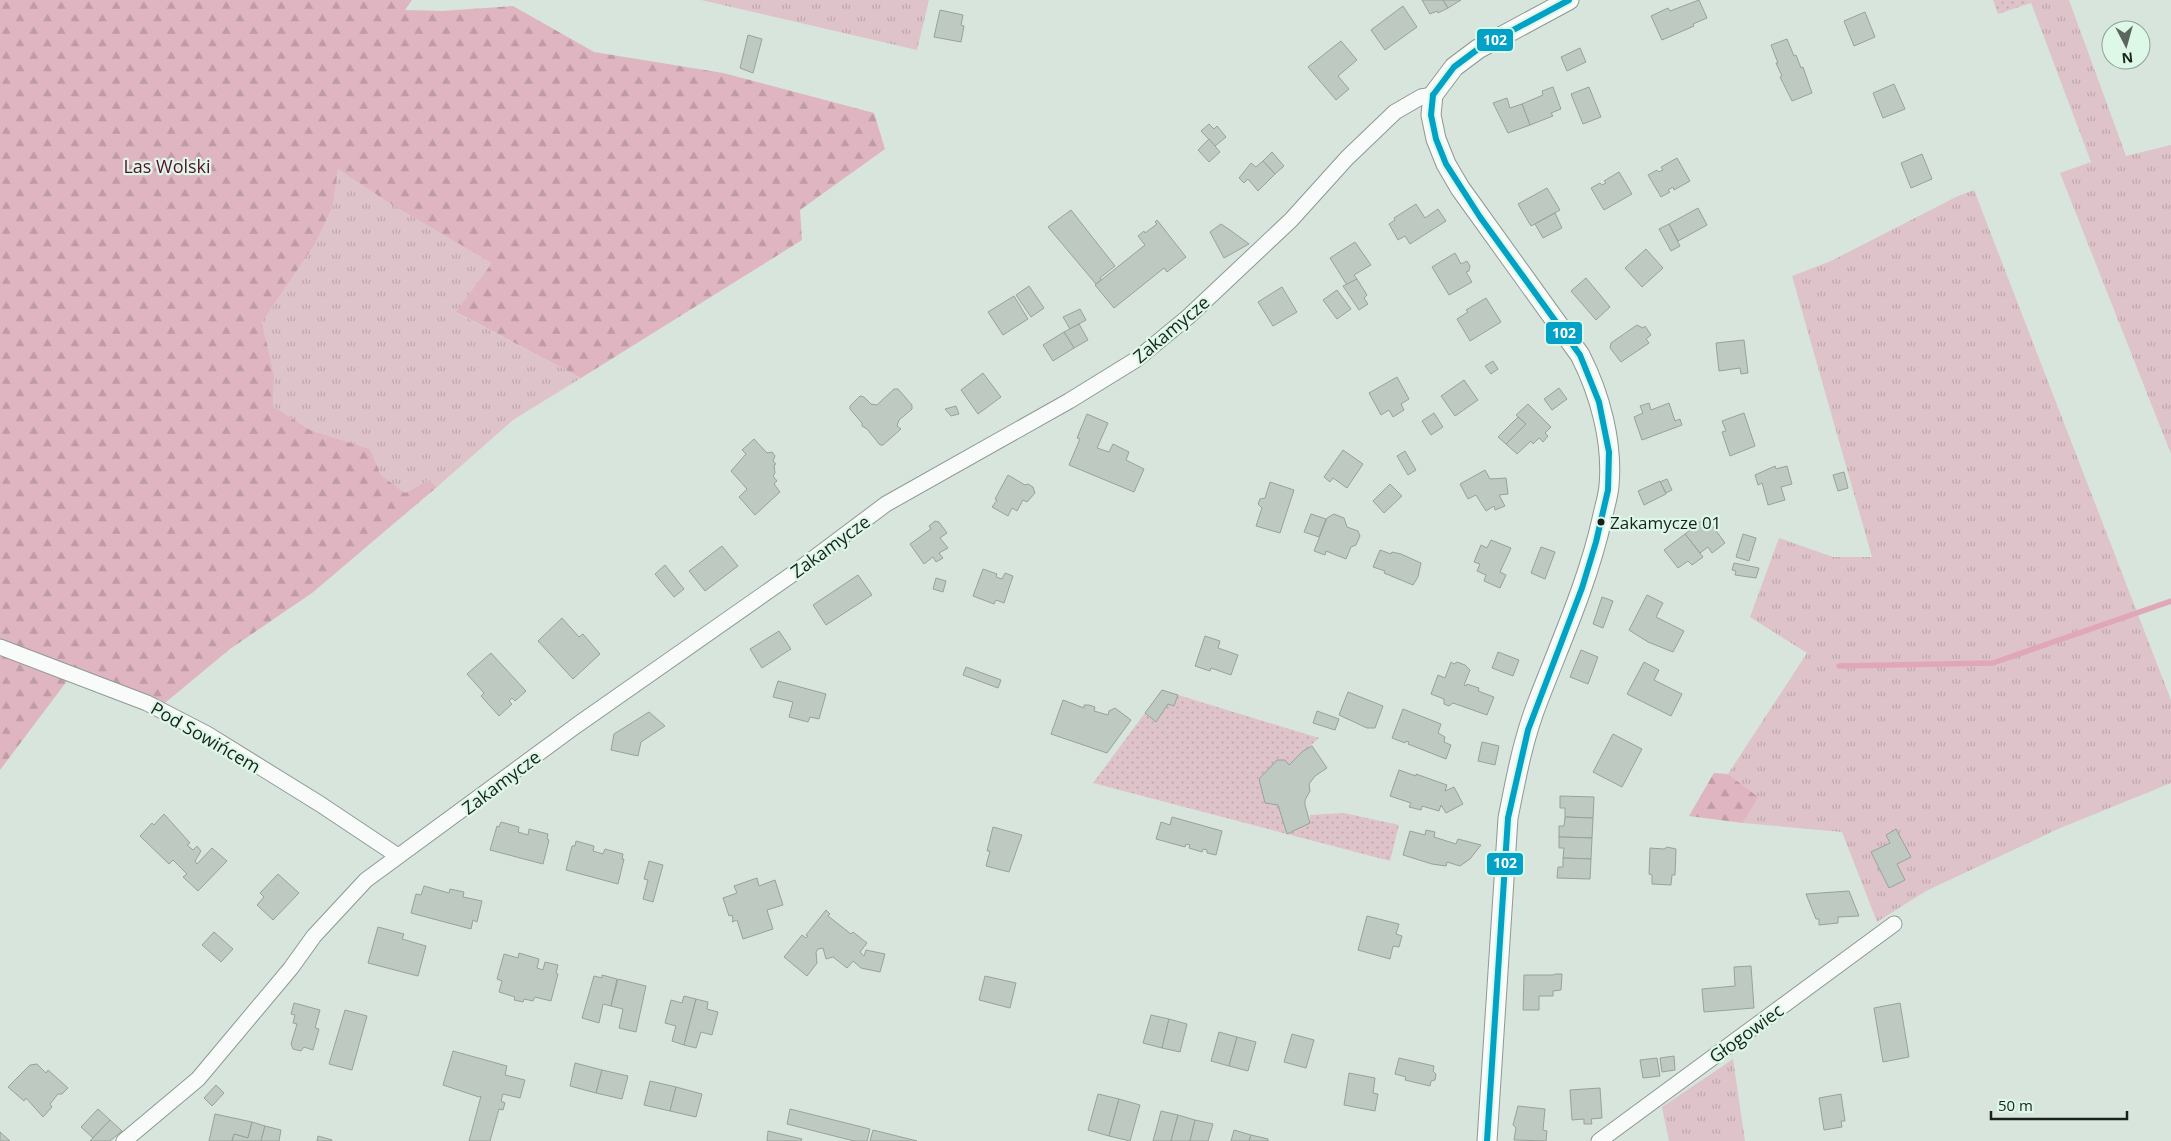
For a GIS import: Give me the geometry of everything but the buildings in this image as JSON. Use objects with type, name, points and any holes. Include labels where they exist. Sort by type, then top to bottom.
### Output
[{"type":"street","points":[[1487,1141],[1508,818],[1524,742],[1595,552],[1609,487],[1608,453],[1598,398],[1590,374],[1580,355],[1480,217],[1446,164],[1436,139],[1431,115],[1433,95],[1454,67],[1478,49],[1569,0]]},
{"type":"street","name":"Zakamycze","points":[[124,1141],[198,1079],[291,968],[314,936],[366,880],[577,725],[794,573],[886,504],[1069,401],[1138,359],[1188,317],[1291,220],[1347,158],[1395,112],[1421,96],[1433,95]]},
{"type":"street","name":"Pod Sowińcem","points":[[0,647],[146,702],[198,730],[320,804],[398,856]]},
{"type":"street","name":"Głogowiec","points":[[1599,1141],[1894,924]]},
{"type":"green space","name":"Las Wolski","points":[[0,0],[412,0],[405,10],[442,11],[513,6],[594,52],[723,73],[874,113],[885,149],[800,210],[802,240],[581,378],[456,312],[492,263],[393,205],[338,169],[333,206],[315,244],[262,322],[274,375],[273,406],[310,430],[370,449],[381,475],[405,493],[429,480],[437,487],[312,593],[230,649],[160,707],[67,681],[0,770]]},
{"type":"green space","points":[[701,0],[929,0],[917,50]]},
{"type":"green space","points":[[1993,0],[2030,0],[2031,3],[1998,14]]},
{"type":"green space","points":[[2030,0],[2069,0],[2126,156],[2171,145],[2171,454],[2060,173],[2091,162]]},
{"type":"green space","points":[[338,169],[493,263],[457,313],[581,378],[513,420],[437,487],[429,480],[405,493],[381,475],[370,449],[310,430],[273,406],[274,375],[262,322],[315,244],[333,206]]},
{"type":"green space","points":[[1974,190],[2171,700],[2171,783],[2058,829],[1926,891],[1877,922],[1842,832],[1743,823],[1757,797],[1728,774],[1807,653],[1750,617],[1779,538],[1833,557],[1872,557],[1792,276],[1831,261],[1956,197]]},
{"type":"green space","points":[[1178,695],[1319,738],[1289,765],[1310,823],[1310,815],[1344,813],[1399,825],[1390,861],[1093,783],[1145,713],[1156,722],[1168,704],[1174,706]]},
{"type":"green space","points":[[1714,773],[1728,774],[1758,797],[1743,823],[1689,816]]},
{"type":"green space","points":[[1733,1059],[1745,1141],[1669,1141],[1662,1107]]},
{"type":"waterway","points":[[1839,666],[1993,663],[2171,601]]},
{"type":"transit line","name":"102","points":[[1433,95],[1454,67],[1478,49],[1569,0]]},
{"type":"transit line","name":"102","points":[[1433,95],[1431,115],[1436,139],[1446,164],[1480,217],[1580,355],[1599,402],[1609,452],[1608,490],[1596,542],[1582,588],[1528,730],[1508,818],[1487,1141]]},
{"type":"place","name":"Zakamycze 01","points":[[1601,522]]}]
